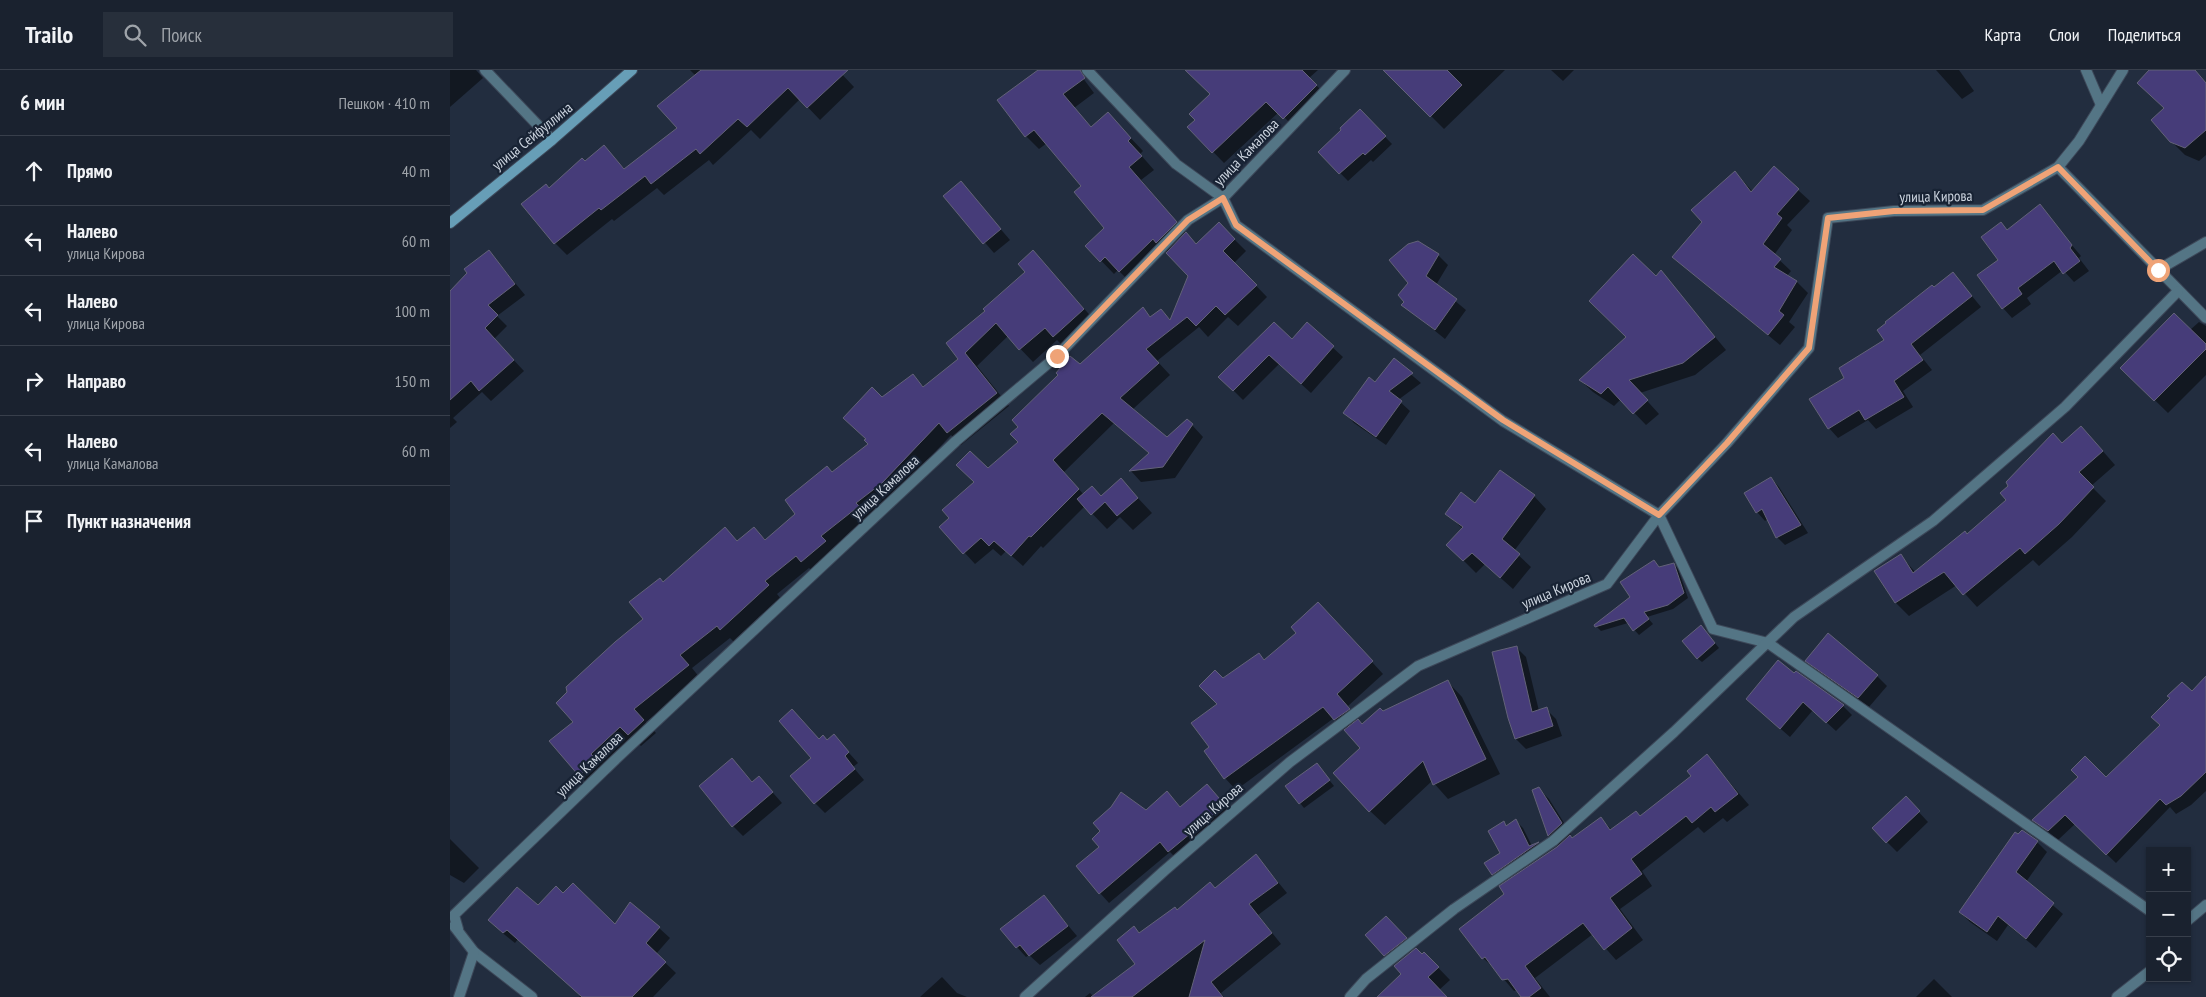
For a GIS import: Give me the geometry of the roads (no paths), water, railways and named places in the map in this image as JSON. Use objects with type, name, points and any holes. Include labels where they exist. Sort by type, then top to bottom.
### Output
[{"type":"street","points":[[485,70],[552,140]]},
{"type":"street","name":"улица Сейфуллина","points":[[450,222],[552,140],[632,70]]},
{"type":"street","points":[[1087,70],[1176,164],[1223,198],[1236,225],[1503,420],[1659,515],[1713,628],[1768,643],[2146,908]]},
{"type":"street","name":"улица Камалова","points":[[454,926],[454,915],[617,758],[956,441],[1057,356],[1188,220],[1223,198],[1345,70]]},
{"type":"street","points":[[2086,70],[2101,105]]},
{"type":"street","name":"улица Кирова","points":[[1025,997],[1164,871],[1290,762],[1418,666],[1607,584],[1659,515],[1727,443],[1809,348],[1828,218],[1894,211],[1983,210],[2058,167],[2078,141],[2123,70]]},
{"type":"street","points":[[2058,167],[2206,318]]},
{"type":"street","points":[[2158,270],[2206,242]]},
{"type":"street","points":[[1350,997],[1366,979],[1454,908],[1553,841],[1768,643],[1794,616],[1932,521],[1955,502],[2065,407],[2178,290]]},
{"type":"street","points":[[2191,918],[2206,905]]},
{"type":"street","points":[[454,926],[474,952],[532,997]]},
{"type":"street","points":[[458,997],[474,952]]},
{"type":"street","points":[[2117,997],[2146,974]]}]
